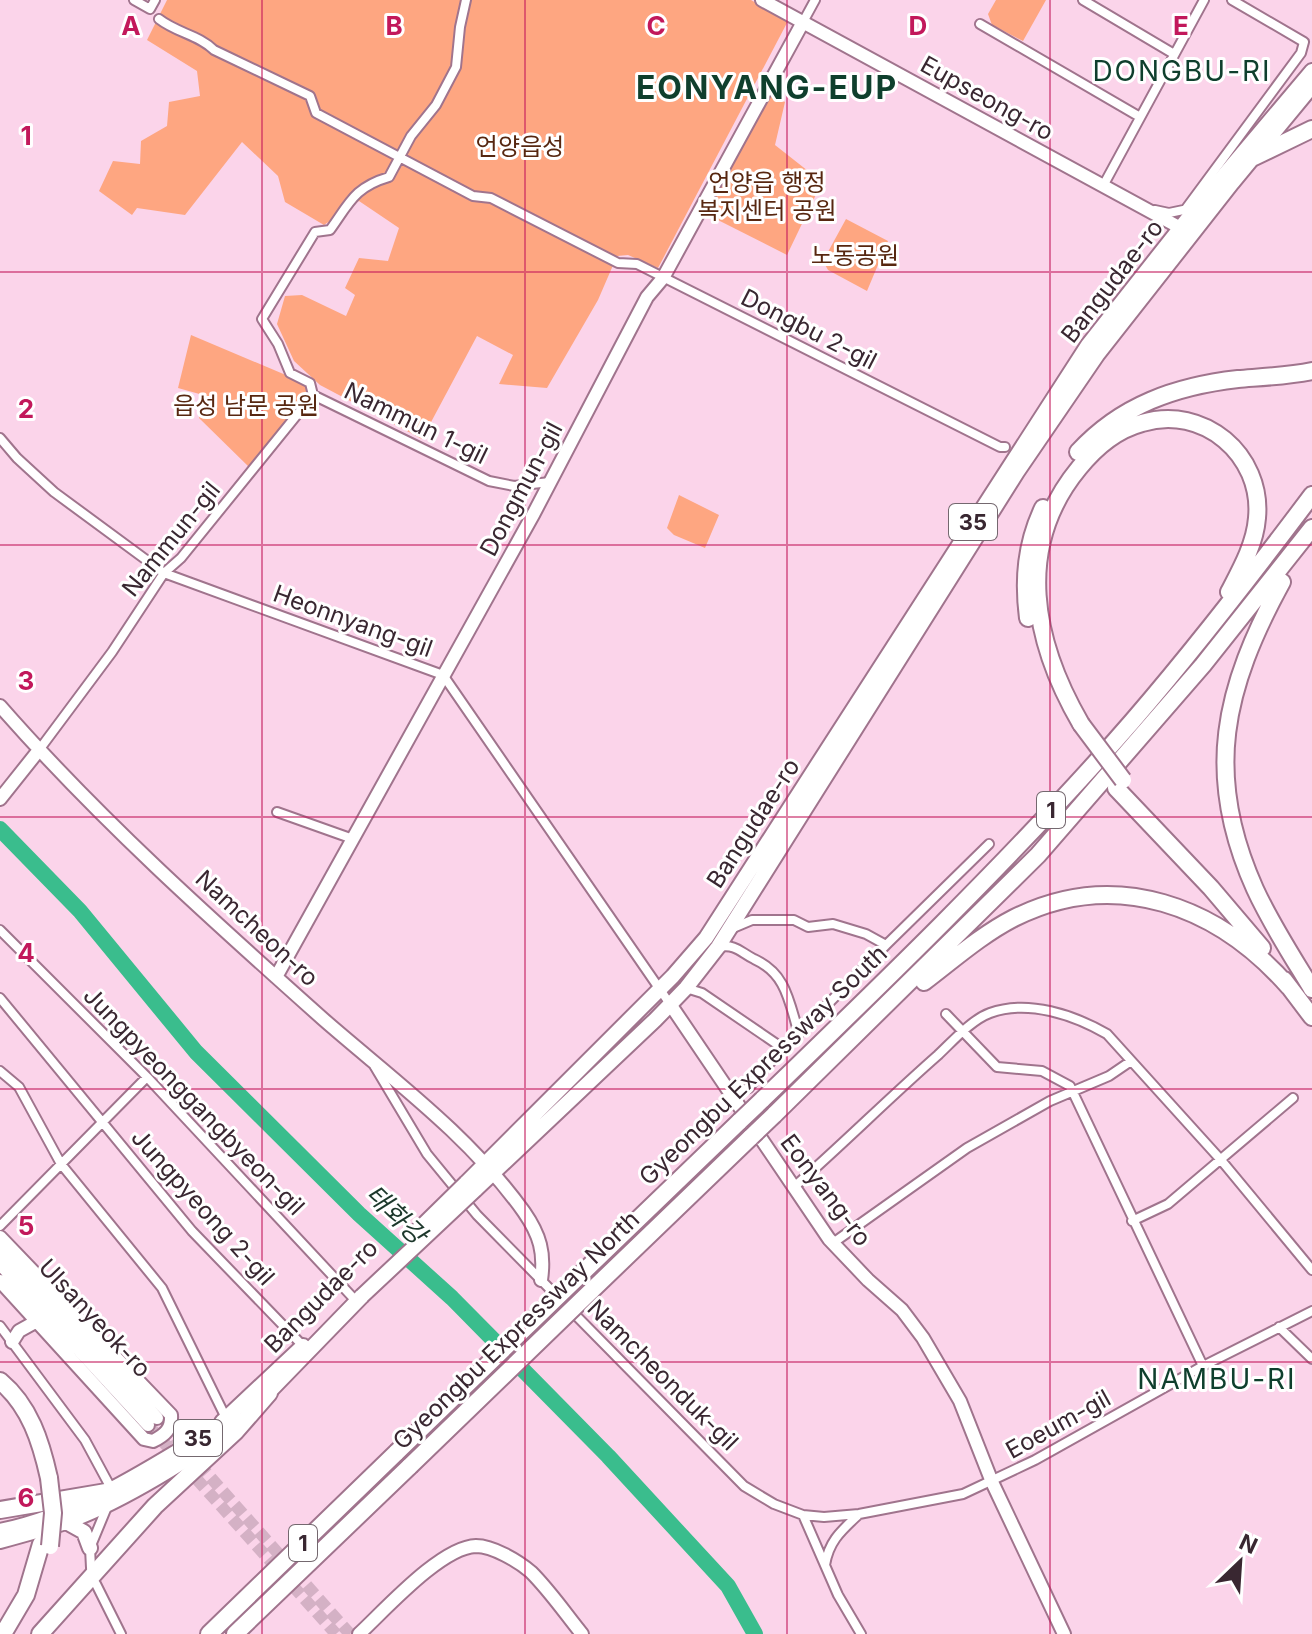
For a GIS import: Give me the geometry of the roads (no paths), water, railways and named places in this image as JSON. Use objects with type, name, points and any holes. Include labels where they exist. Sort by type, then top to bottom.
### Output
[{"type":"highway","points":[[1254,157],[1312,129]]},
{"type":"highway","points":[[1312,371],[1205,384],[1155,398],[1119,416],[1096,433],[1072,459],[1041,510],[1030,542],[1025,593],[1031,634],[1053,695],[1120,784],[1227,905],[1312,1017]]},
{"type":"highway","points":[[1078,728],[1043,638],[1037,598],[1040,551],[1054,508],[1076,472],[1107,440],[1141,423],[1179,419],[1209,428],[1238,452],[1254,482],[1257,518],[1251,543],[1229,593],[1203,636]]},
{"type":"highway","name":"Gyeongbu Expressway South","points":[[209,1634],[875,992],[991,875],[1115,741],[1203,636],[1312,495]]},
{"type":"highway","points":[[1312,529],[1272,599],[1247,653],[1231,702],[1225,759],[1229,806],[1243,859],[1268,915],[1312,989]]},
{"type":"highway","name":"Gyeongbu Expressway North","points":[[235,1634],[863,1029],[1038,855],[1238,623],[1312,529]]},
{"type":"highway","points":[[1120,784],[1238,902],[1312,996]]},
{"type":"highway","points":[[863,1029],[1005,923],[1040,907],[1089,896],[1117,895],[1151,900],[1205,919],[1246,944],[1289,987]]},
{"type":"highway","points":[[0,1381],[28,1416],[39,1439],[45,1479],[46,1545],[39,1586],[13,1634]]},
{"type":"highway","points":[[0,1393],[22,1423],[45,1479]]},
{"type":"highway","points":[[40,1634],[155,1506],[235,1432],[269,1393]]},
{"type":"highway","points":[[0,1510],[110,1497]]},
{"type":"highway","points":[[3,1634],[26,1595],[46,1545]]},
{"type":"main road","name":"Eupseong-ro","points":[[762,0],[1186,231]]},
{"type":"main road","name":"Dongmun-gil","points":[[276,977],[550,482],[647,297],[663,278],[803,22]]},
{"type":"main road","name":"Bangudae-ro","points":[[228,1423],[470,1186],[686,988],[729,930],[1017,472],[1206,198],[1312,71]]},
{"type":"main road","name":"Bangudae-ro","points":[[488,1169],[706,938],[1088,345],[1254,157],[1312,86]]},
{"type":"main road","name":"Namcheon-ro","points":[[0,706],[39,750],[276,977],[413,1093],[488,1169],[525,1213],[540,1240],[544,1258],[541,1280]]},
{"type":"main road","points":[[0,799],[39,750]]},
{"type":"main road","name":"Eonyang-ro","points":[[670,1004],[833,1243],[902,1310],[923,1338],[960,1401],[992,1482],[1064,1634]]},
{"type":"main road","points":[[0,1237],[171,1415],[171,1425],[163,1436],[153,1441],[144,1439],[0,1281]]},
{"type":"main road","name":"Ulsanyeok-ro","points":[[0,1249],[153,1421],[0,1264]]},
{"type":"main road","points":[[12,1342],[19,1331],[37,1321]]},
{"type":"main road","name":"Bangudae-ro","points":[[0,1541],[66,1522],[228,1423],[269,1393],[306,1349]]},
{"type":"main road","name":"Bangudae-ro","points":[[0,1531],[110,1497]]},
{"type":"main road","points":[[66,1522],[84,1532],[90,1548]]},
{"type":"main road","points":[[365,1632],[433,1565],[449,1554],[476,1546],[498,1552],[529,1571],[582,1634]]},
{"type":"street","points":[[134,0],[150,9],[155,0]]},
{"type":"street","points":[[313,395],[310,383],[290,373],[278,344],[262,319],[315,232],[330,230],[352,196],[370,183],[389,177],[411,136],[436,105],[456,67],[466,0]]},
{"type":"street","points":[[803,22],[815,0]]},
{"type":"street","points":[[1083,0],[1174,54]]},
{"type":"street","points":[[1103,186],[1204,0]]},
{"type":"street","points":[[1185,210],[1301,53],[1304,42],[1232,0]]},
{"type":"street","name":"Dongbu 2-gil","points":[[159,19],[174,32],[208,43],[214,50],[310,96],[316,113],[473,196],[491,198],[618,263],[637,264],[1005,447]]},
{"type":"street","points":[[980,24],[1140,117]]},
{"type":"street","points":[[1141,207],[1169,213],[1185,210],[1206,198]]},
{"type":"street","name":"Nammun 1-gil","points":[[313,395],[489,481],[514,486],[550,482]]},
{"type":"street","name":"Nammun-gil","points":[[39,750],[112,652],[164,573],[181,558],[313,395]]},
{"type":"street","name":"Heonnyang-gil","points":[[0,438],[54,492],[164,573],[443,675],[670,1004]]},
{"type":"street","points":[[277,812],[353,839]]},
{"type":"street","points":[[731,1094],[749,1088],[886,945],[989,844]]},
{"type":"street","points":[[729,930],[752,920],[794,920],[808,927],[828,924],[843,926],[886,945]]},
{"type":"street","name":"Jungpyeonggangbyeon-gil","points":[[0,930],[358,1296]]},
{"type":"street","points":[[718,947],[734,946],[753,959],[766,963],[784,985],[799,1034]]},
{"type":"street","points":[[686,988],[702,993],[784,1049]]},
{"type":"street","name":"Jungpyeong 2-gil","points":[[0,998],[192,1231],[306,1349]]},
{"type":"street","points":[[794,1187],[987,1014],[1003,1010],[1045,1009],[1107,1034],[1221,1160],[1312,1270]]},
{"type":"street","points":[[946,1014],[997,1067],[1042,1071],[1070,1086],[1203,1366]]},
{"type":"street","name":"Namcheonduk-gil","points":[[372,1061],[427,1154],[477,1215],[744,1486],[774,1504],[803,1515]]},
{"type":"street","points":[[833,1243],[967,1148],[1050,1101],[1109,1076],[1131,1061]]},
{"type":"street","points":[[0,1071],[19,1087],[61,1164],[162,1288],[228,1423]]},
{"type":"street","name":"Jungpyeong 2-gil","points":[[0,1226],[147,1077]]},
{"type":"street","points":[[1132,1221],[1168,1204],[1293,1098]]},
{"type":"street","name":"Eoeum-gil","points":[[992,1482],[1203,1366],[1312,1311]]},
{"type":"street","points":[[0,1326],[85,1440],[110,1497],[90,1548],[91,1568]]},
{"type":"street","points":[[1279,1327],[1312,1359]]},
{"type":"street","points":[[861,1634],[825,1566],[803,1515],[859,1514],[963,1494],[992,1482]]},
{"type":"street","points":[[825,1566],[827,1553],[836,1535],[859,1514]]},
{"type":"street","points":[[96,1584],[121,1634]]},
{"type":"waterway","name":"태화강","points":[[0,829],[80,911],[196,1052],[359,1214],[452,1298],[608,1456],[728,1586],[755,1634]]},
{"type":"tunnel","points":[[163,1424],[350,1634]]},
{"type":"tunnel","points":[[148,1425],[336,1634]]},
{"type":"district","name":"DONGBU-RI","points":[[1182,71]]},
{"type":"district","name":"EONYANG-EUP","points":[[767,87]]},
{"type":"district","name":"NAMBU-RI","points":[[1217,1379]]},
{"type":"park label","name":"언양읍성","points":[[520,146]]},
{"type":"park label","name":"언양읍 행정 복지센터 공원","points":[[767,196]]},
{"type":"park label","name":"노동공원","points":[[855,255]]},
{"type":"park label","name":"읍성 남문 공원","points":[[246,405]]}]
